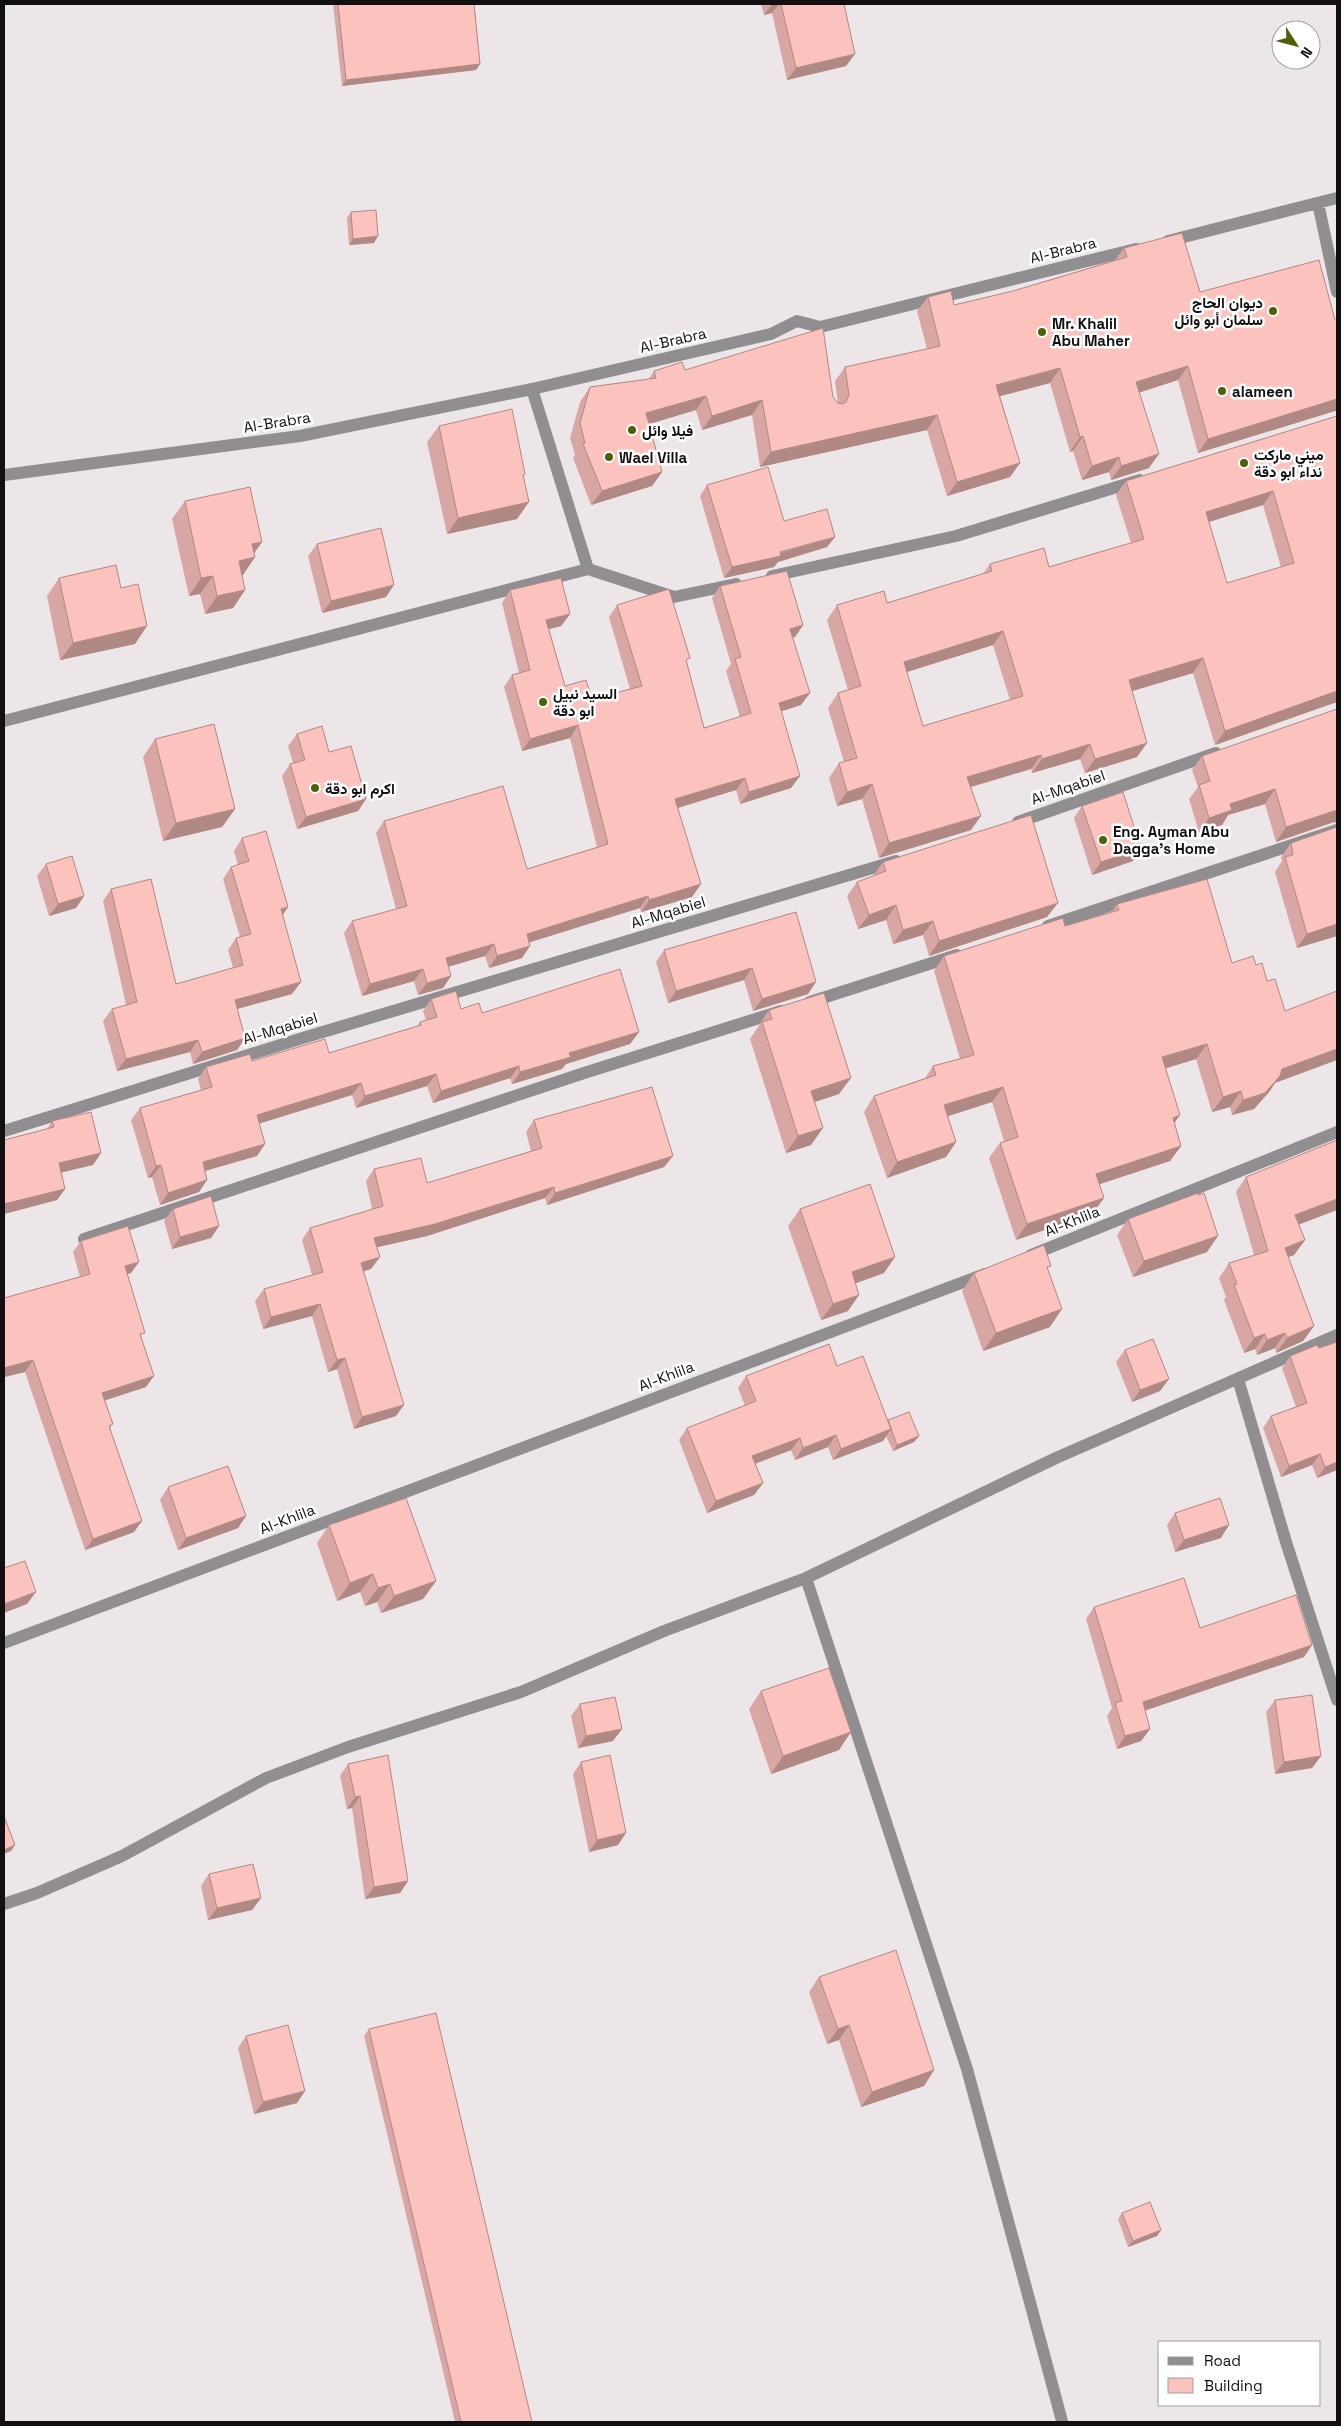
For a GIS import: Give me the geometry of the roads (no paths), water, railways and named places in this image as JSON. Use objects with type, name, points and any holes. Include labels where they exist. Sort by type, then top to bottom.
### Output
[{"type":"street","name":"Al-Brabra","points":[[4,476],[300,436],[532,390],[771,334],[797,320],[820,332],[1337,198]]},
{"type":"street","points":[[1318,203],[1337,292]]},
{"type":"street","points":[[532,390],[588,569]]},
{"type":"street","points":[[4,720],[588,569],[674,597],[956,536],[1156,475]]},
{"type":"street","name":"Al-Mqabiel","points":[[1004,827],[1226,749]]},
{"type":"street","points":[[1035,930],[1337,830]]},
{"type":"street","name":"Al-Mqabiel","points":[[4,1131],[306,1037],[910,857]]},
{"type":"street","points":[[84,1240],[584,1073],[969,952]]},
{"type":"street","name":"Al-Khlila","points":[[1019,1260],[1337,1132]]},
{"type":"street","name":"Al-Khlila","points":[[4,1643],[1001,1267]]},
{"type":"street","points":[[4,1904],[37,1893],[122,1856],[266,1778],[348,1747],[521,1692],[664,1631],[806,1578],[1056,1458],[1337,1335]]},
{"type":"street","points":[[1238,1379],[1286,1542],[1337,1700]]},
{"type":"street","points":[[806,1578],[967,2070],[1062,2421]]},
{"type":"place","name":"ديوان الحاج سلمان أبو وائل","points":[[1273,311]]},
{"type":"place","name":"Mr. Khalil Abu Maher","points":[[1042,332]]},
{"type":"place","name":"alameen","points":[[1222,391]]},
{"type":"place","name":"فيلا وائل","points":[[632,430]]},
{"type":"place","name":"Wael Villa","points":[[609,457]]},
{"type":"place","name":"ميني ماركت نداء ابو دقة","points":[[1244,463]]},
{"type":"place","name":"السيد نبيل ابو دقة","points":[[543,702]]},
{"type":"place","name":"اكرم ابو دقة","points":[[315,788]]},
{"type":"place","name":"Eng. Ayman Abu Dagga's Home","points":[[1103,840]]}]
